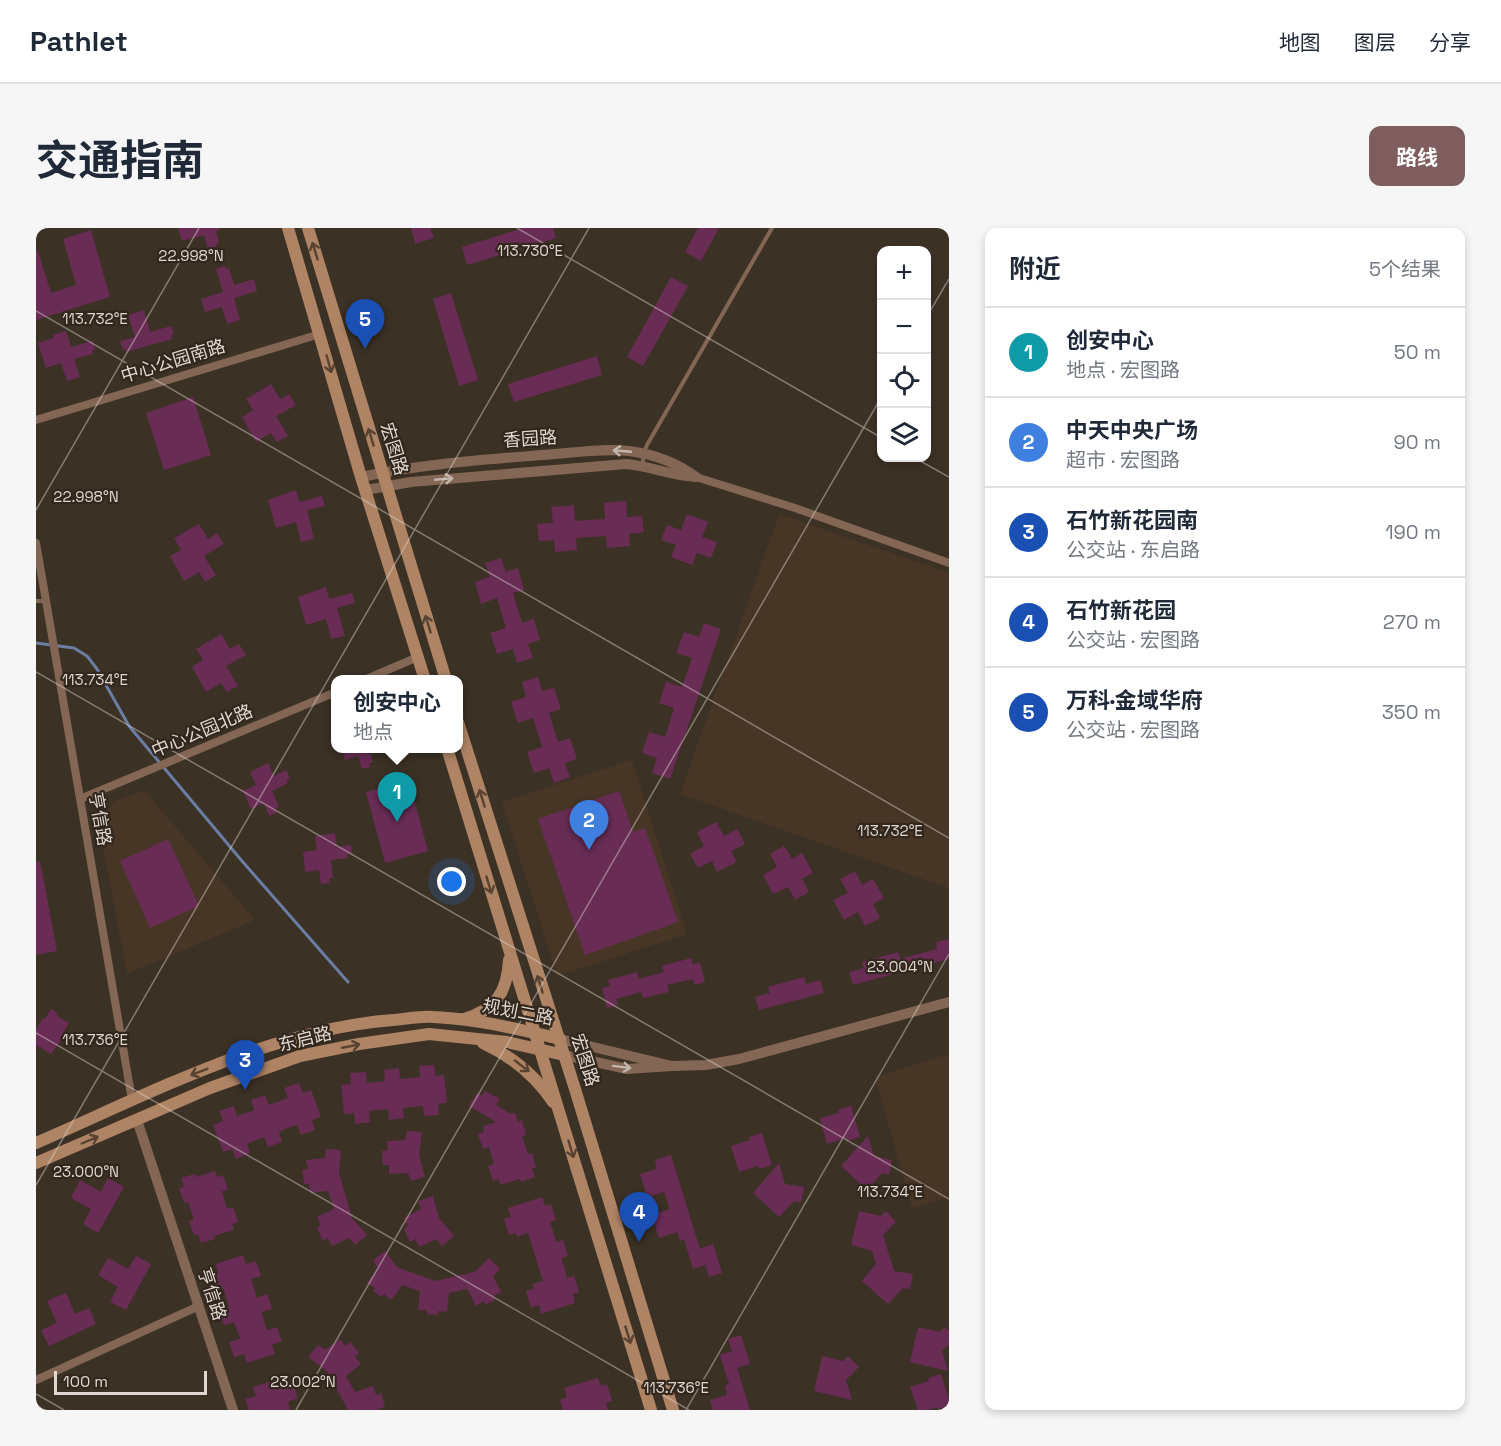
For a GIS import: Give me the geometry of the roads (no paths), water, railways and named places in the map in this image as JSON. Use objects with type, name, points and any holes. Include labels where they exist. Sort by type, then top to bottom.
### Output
[{"type":"main road","points":[[288,228],[361,477],[423,675]]},
{"type":"main road","name":"宏图路","points":[[308,228],[444,675]]},
{"type":"main road","name":"宏图路","points":[[463,735],[544,995],[560,1039],[673,1410]]},
{"type":"main road","points":[[449,753],[651,1410]]},
{"type":"main road","points":[[460,1020],[486,1009],[500,995],[507,980],[510,953]]},
{"type":"main road","name":"东启路","points":[[36,1143],[199,1071],[281,1043],[357,1023],[432,1017],[460,1020]]},
{"type":"main road","name":"规划二路","points":[[460,1020],[507,1026],[560,1039]]},
{"type":"main road","name":"东启路","points":[[36,1163],[210,1088],[300,1056],[359,1044],[429,1034],[507,1042],[564,1055]]},
{"type":"main road","points":[[471,1038],[502,1052],[528,1070],[560,1112]]},
{"type":"street","name":"中心公园南路","points":[[36,420],[320,334]]},
{"type":"street","name":"香园路","points":[[361,477],[452,462],[600,451],[628,451],[643,454],[683,467],[696,477]]},
{"type":"street","name":"香园路","points":[[366,490],[421,481],[626,464],[643,466],[678,476],[696,477],[795,508],[949,563]]},
{"type":"street","name":"亨信路","points":[[36,543],[132,1100]]},
{"type":"street","points":[[376,675],[418,657]]},
{"type":"street","name":"中心公园北路","points":[[80,799],[331,694]]},
{"type":"street","points":[[564,1055],[627,1069],[706,1065],[739,1059],[949,1002]]},
{"type":"street","name":"规划二路","points":[[560,1039],[672,1066]]},
{"type":"street","name":"亨信路","points":[[137,1120],[233,1410]]},
{"type":"street","points":[[36,1380],[199,1306]]},
{"type":"lane","points":[[643,466],[643,454],[772,228]]},
{"type":"lane","points":[[36,601],[46,601]]},
{"type":"waterway","points":[[36,643],[74,648],[87,656],[97,669],[129,726],[242,861],[348,982]]},
{"type":"place","name":"万科·金域华府","points":[[365,349]]},
{"type":"place","name":"创安中心","points":[[397,822]]},
{"type":"place","name":"中天中央广场","points":[[589,850]]},
{"type":"place","name":"石竹新花园南","points":[[245,1090]]},
{"type":"place","name":"石竹新花园","points":[[639,1242]]}]
